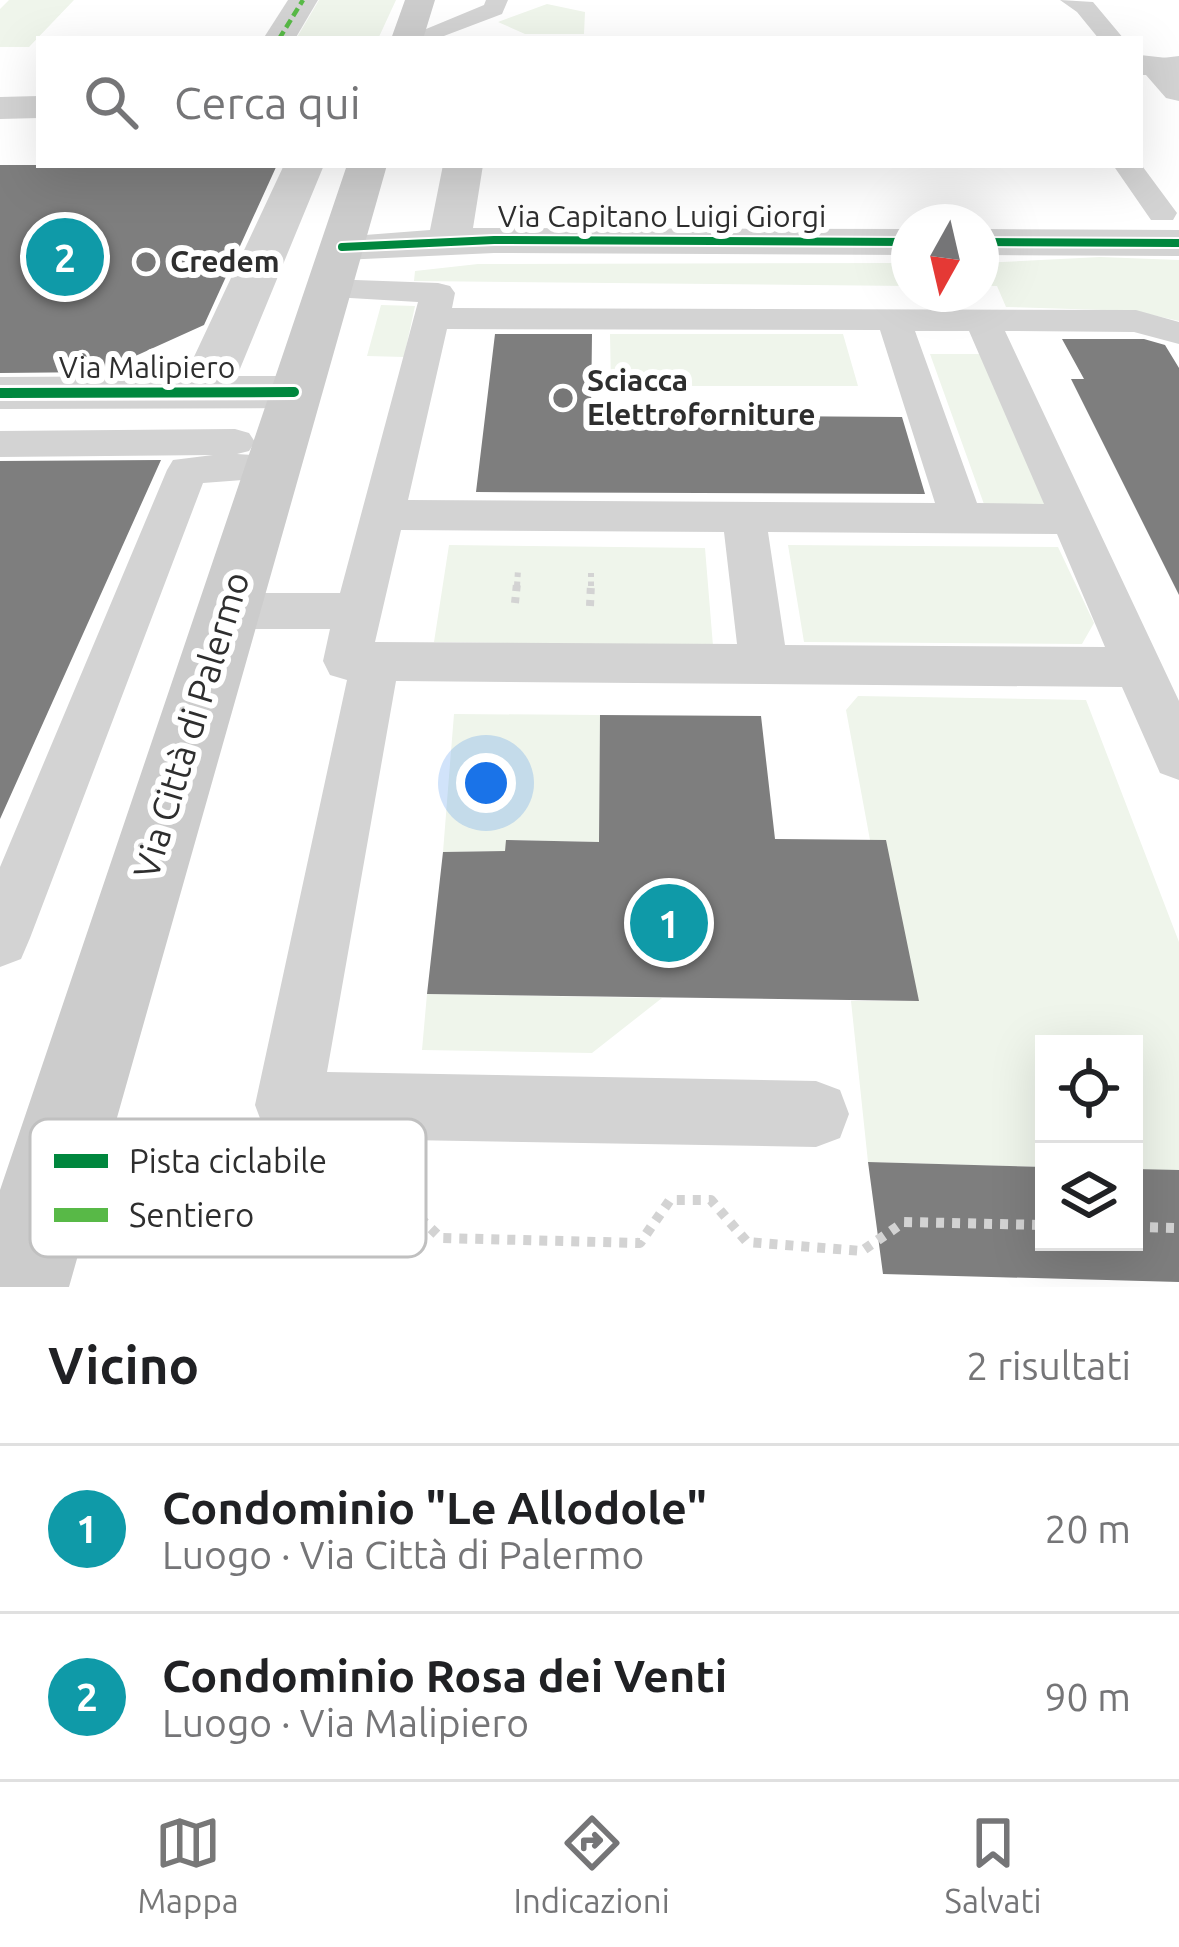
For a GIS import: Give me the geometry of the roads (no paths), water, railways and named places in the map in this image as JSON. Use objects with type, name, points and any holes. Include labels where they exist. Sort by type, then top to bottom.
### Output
[{"type":"main road","points":[[412,36],[420,0]]},
{"type":"main road","name":"Via Città di Palermo","points":[[70,1119],[366,168]]},
{"type":"main road","name":"Via Città di Palermo","points":[[18,1287],[30,1248]]},
{"type":"street","points":[[281,36],[303,0]]},
{"type":"street","points":[[0,107],[36,107]]},
{"type":"street","points":[[204,392],[303,168]]},
{"type":"street","points":[[449,243],[462,168]]},
{"type":"street","points":[[999,241],[1171,228]]},
{"type":"street","name":"Via Capitano Luigi Giorgi","points":[[335,268],[449,243],[891,242]]},
{"type":"street","name":"Via Malipiero","points":[[0,393],[204,392],[281,434]]},
{"type":"lane","points":[[419,36],[494,9],[497,0]]},
{"type":"lane","points":[[1056,3],[1085,7],[1109,36]]},
{"type":"lane","points":[[1129,168],[1171,228]]},
{"type":"lane","points":[[335,268],[438,293],[382,515],[288,1105],[816,1114]]},
{"type":"lane","points":[[432,318],[1136,321],[1179,333]]},
{"type":"lane","points":[[894,320],[961,518]]},
{"type":"lane","points":[[982,320],[1179,758]]},
{"type":"lane","points":[[0,444],[281,434]]},
{"type":"lane","points":[[0,475],[188,470],[281,434]]},
{"type":"lane","points":[[0,938],[188,470]]},
{"type":"lane","points":[[382,515],[1071,518]]},
{"type":"lane","points":[[744,517],[764,664]]},
{"type":"lane","points":[[226,610],[366,637],[764,664],[1138,667]]},
{"type":"place","name":"Condominio Rosa dei Venti","points":[[65,257]]},
{"type":"place","name":"Credem","points":[[146,262]]},
{"type":"place","name":"Sciacca Elettroforniture","points":[[563,398]]},
{"type":"place","name":"Condominio \"Le Allodole\"","points":[[669,923]]}]
